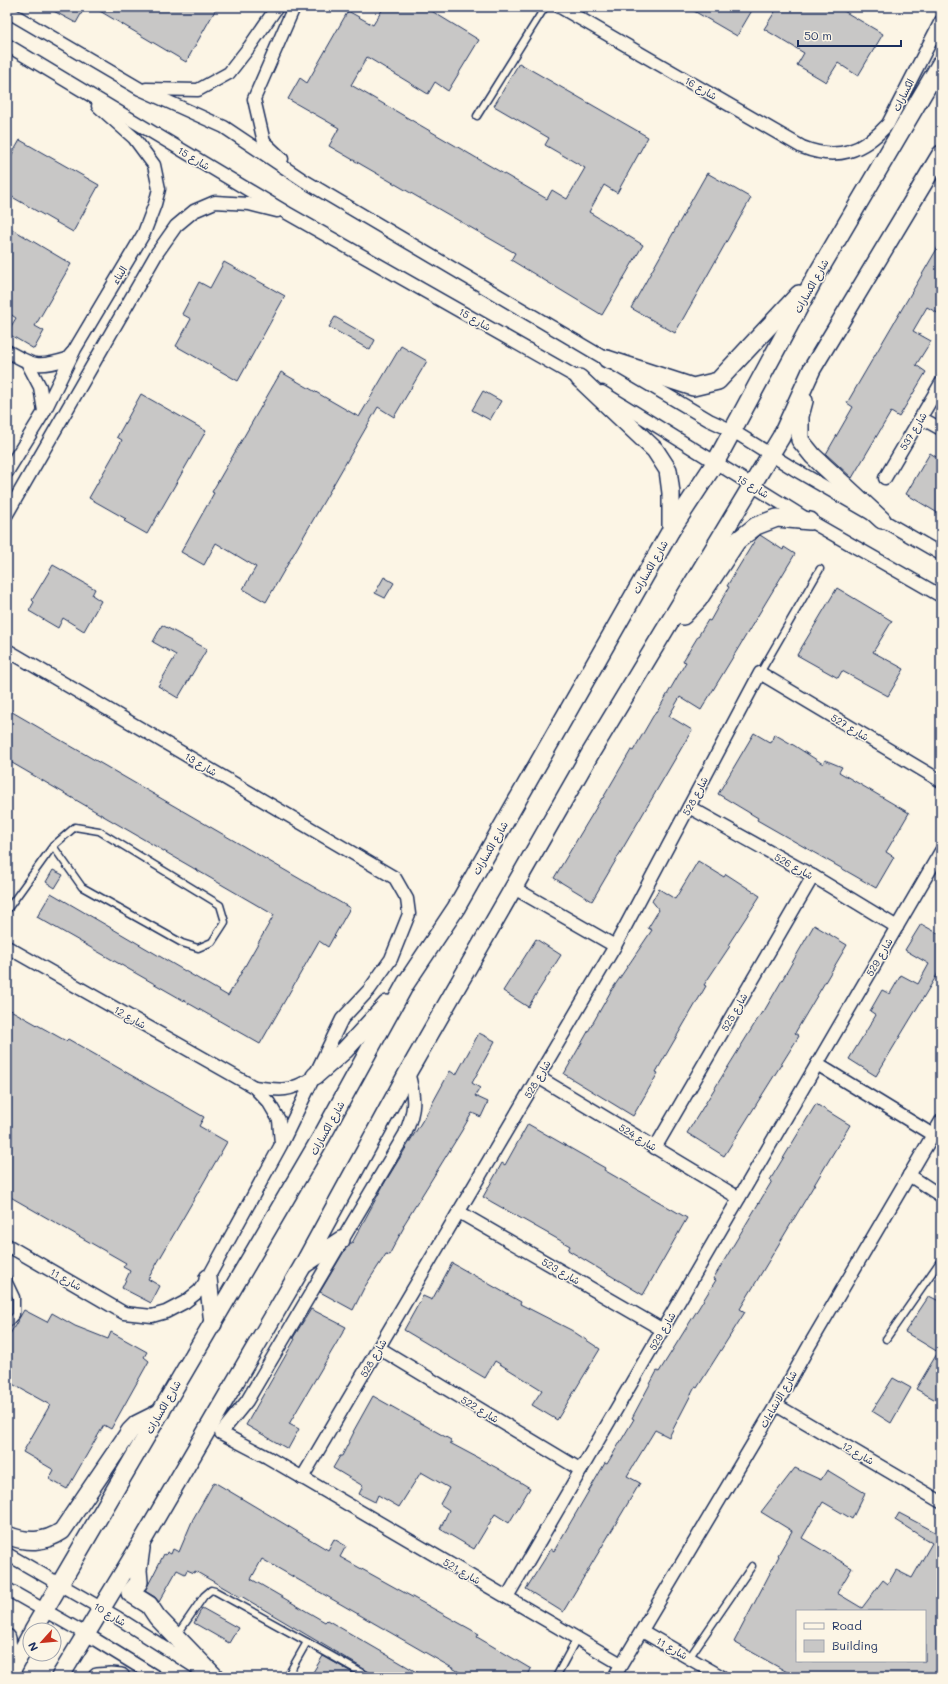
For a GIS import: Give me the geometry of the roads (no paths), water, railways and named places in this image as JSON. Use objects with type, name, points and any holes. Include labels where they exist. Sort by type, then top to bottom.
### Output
[{"type":"street","points":[[140,89],[198,90],[229,73],[277,7]]},
{"type":"street","points":[[294,7],[254,99],[264,142],[303,180]]},
{"type":"street","name":"شارع 16","points":[[560,7],[802,147],[816,152],[830,154],[846,153]]},
{"type":"street","points":[[7,11],[140,89],[224,127],[303,180],[709,420],[733,432],[941,554]]},
{"type":"street","name":"الكسارات","points":[[846,153],[876,138],[888,124],[941,20]]},
{"type":"street","name":"شارع 15","points":[[7,45],[287,213],[579,378],[810,521],[941,596]]},
{"type":"street","name":"شارع الكسارات","points":[[38,1622],[322,1136],[406,983],[456,908],[671,530],[715,463],[733,432],[817,274],[941,63]]},
{"type":"street","name":"البناء","points":[[7,472],[44,412],[75,349],[144,233],[159,189],[154,165],[134,138],[79,88]]},
{"type":"street","points":[[60,1677],[143,1540],[302,1267],[408,1072],[590,754],[781,437],[812,369],[941,154]]},
{"type":"street","points":[[7,514],[157,253],[176,226],[194,211],[215,202],[249,204],[287,213]]},
{"type":"street","points":[[607,359],[693,387],[718,381],[817,274]]},
{"type":"street","points":[[28,364],[41,364],[67,359],[75,349]]},
{"type":"street","points":[[7,351],[28,364],[40,387],[44,412]]},
{"type":"street","points":[[812,369],[800,416],[800,440],[812,456],[882,520]]},
{"type":"street","points":[[579,378],[656,450],[668,470],[671,493],[671,530]]},
{"type":"street","name":"شارع 537","points":[[885,478],[941,384]]},
{"type":"street","points":[[921,418],[941,429]]},
{"type":"street","points":[[654,650],[698,600],[737,541],[756,526],[778,518],[810,521]]},
{"type":"street","name":"شارع 13","points":[[7,650],[395,878],[407,899],[409,914],[391,959],[369,990],[342,1019],[315,1076]]},
{"type":"street","name":"شارع 527","points":[[760,673],[941,781]]},
{"type":"street","name":"شارع 528","points":[[302,1478],[615,946],[760,673]]},
{"type":"street","name":"شارع 526","points":[[689,807],[813,876],[897,927]]},
{"type":"street","name":"شارع 529","points":[[507,1597],[941,851]]},
{"type":"street","name":"شارع 525","points":[[655,1148],[813,876]]},
{"type":"street","points":[[514,888],[615,946]]},
{"type":"street","name":"شارع 12","points":[[7,947],[254,1087],[269,1103],[279,1120],[281,1145]]},
{"type":"street","points":[[213,1324],[208,1278],[281,1145],[315,1076],[345,1050],[406,983]]},
{"type":"street","points":[[817,1064],[933,1135]]},
{"type":"street","points":[[302,1478],[221,1433],[247,1401],[405,1134],[412,1118],[414,1104],[413,1090],[408,1072]]},
{"type":"street","name":"شارع 12","points":[[254,1087],[280,1091],[301,1085],[315,1076]]},
{"type":"street","name":"شارع 524","points":[[538,1077],[739,1198]]},
{"type":"street","name":"شارع الانشاءات","points":[[614,1677],[776,1405],[941,1121]]},
{"type":"street","points":[[909,1175],[941,1196]]},
{"type":"street","name":"شارع 523","points":[[458,1212],[663,1330]]},
{"type":"street","points":[[302,1267],[341,1240]]},
{"type":"street","name":"شارع 11","points":[[7,1245],[124,1313],[152,1316],[166,1312],[185,1302],[199,1291],[208,1278]]},
{"type":"street","name":"شارع 522","points":[[379,1348],[581,1470]]},
{"type":"street","name":"شارع 12","points":[[776,1405],[941,1502]]},
{"type":"street","points":[[7,1535],[20,1540],[34,1541],[48,1539],[62,1531],[130,1431],[137,1424],[161,1412]]},
{"type":"street","name":"شارع 521","points":[[302,1478],[621,1664]]},
{"type":"street","points":[[143,1540],[138,1570],[139,1582],[130,1593],[149,1605],[157,1617],[215,1677]]},
{"type":"street","name":"شارع 10","points":[[7,1554],[102,1608],[212,1677]]},
{"type":"street","points":[[7,1589],[86,1634],[156,1677]]},
{"type":"street","name":"شارع 11","points":[[642,1631],[722,1677]]},
{"type":"street","points":[[7,1638],[9,1661],[8,1677]]},
{"type":"street","points":[[8,1677],[22,1651]]},
{"type":"street","points":[[97,1677],[121,1677]]},
{"type":"lane","points":[[477,116],[545,7]]},
{"type":"lane","points":[[760,673],[820,569]]},
{"type":"lane","points":[[7,910],[54,846],[75,828],[98,831],[220,905],[225,922],[212,942],[198,948],[182,944],[82,887],[54,846]]},
{"type":"lane","points":[[886,1339],[941,1260]]},
{"type":"lane","points":[[7,1278],[16,1297],[16,1315],[7,1326]]},
{"type":"lane","points":[[689,1658],[752,1566]]},
{"type":"lane","points":[[176,1637],[204,1596],[211,1590],[369,1677]]},
{"type":"lane","points":[[556,1677],[577,1638]]},
{"type":"lane","points":[[287,1677],[307,1642]]}]
